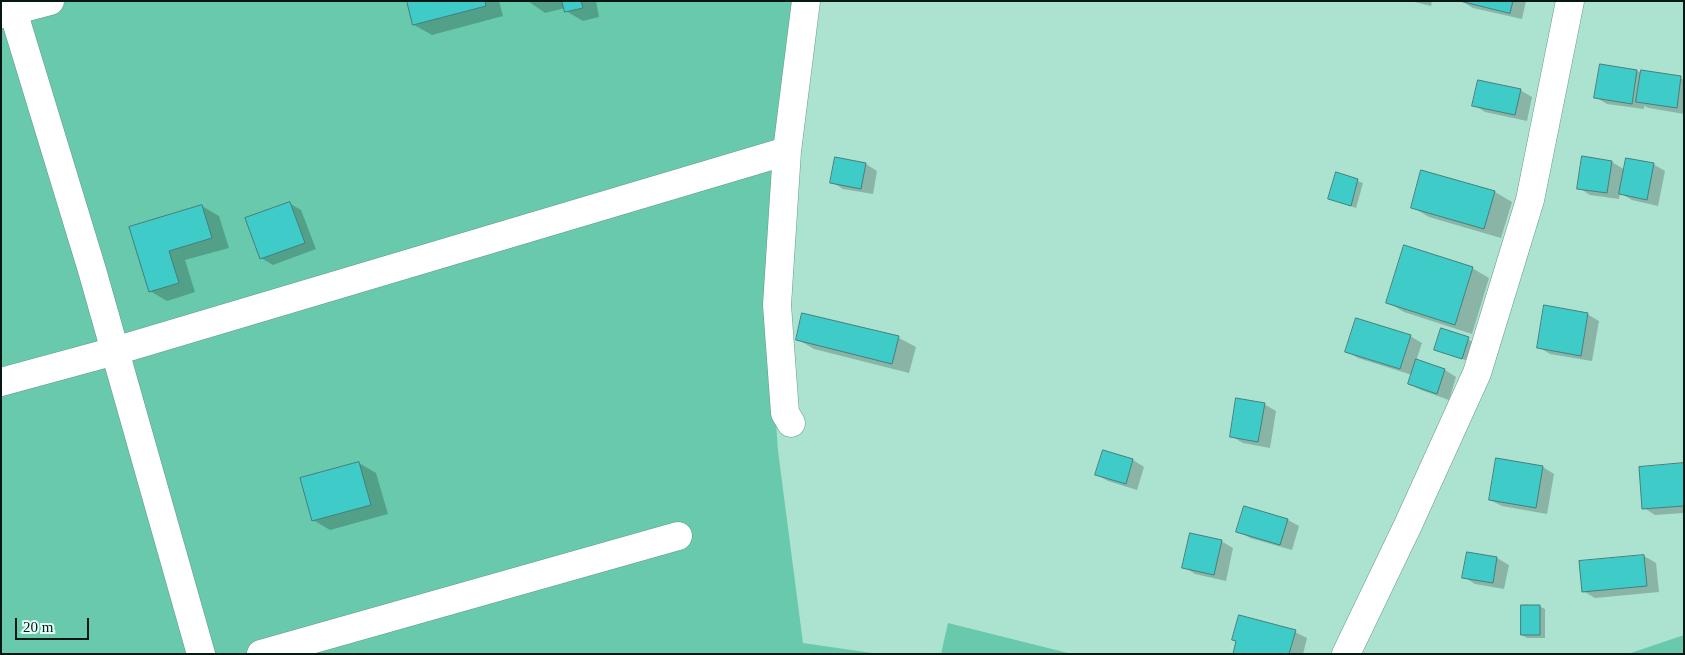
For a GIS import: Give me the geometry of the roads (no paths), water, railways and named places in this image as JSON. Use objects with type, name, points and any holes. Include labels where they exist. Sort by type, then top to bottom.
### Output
[{"type":"street","points":[[50,1],[8,8],[115,351],[201,654]]},
{"type":"street","points":[[791,423],[785,413],[777,305],[787,152],[806,1]]},
{"type":"street","points":[[1346,654],[1408,525],[1477,373],[1530,200],[1570,1]]},
{"type":"street","points":[[1,382],[115,351],[787,152]]},
{"type":"street","points":[[261,654],[678,536]]}]
